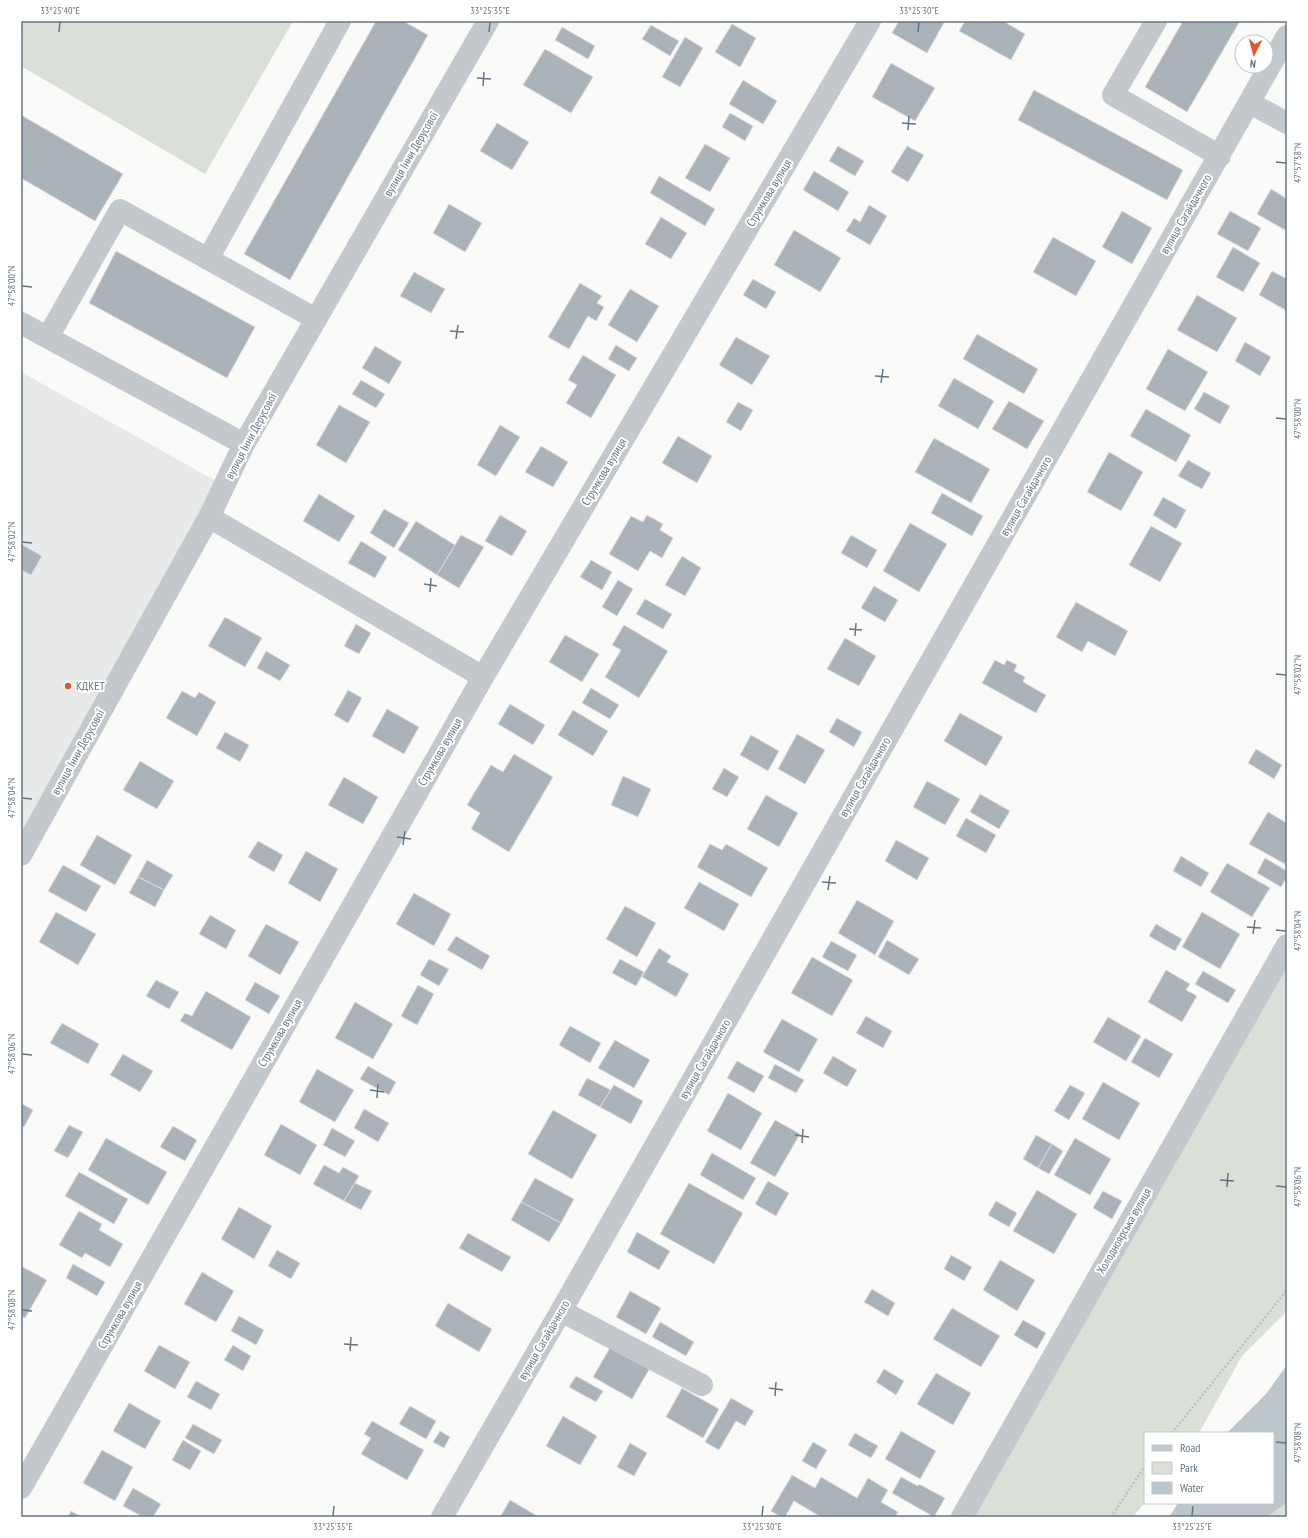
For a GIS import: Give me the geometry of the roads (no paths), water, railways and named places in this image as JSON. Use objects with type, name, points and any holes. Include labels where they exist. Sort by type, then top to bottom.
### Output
[{"type":"street","points":[[208,259],[340,21]]},
{"type":"street","name":"Струмкова вулиця","points":[[24,1475],[483,677],[870,21]]},
{"type":"street","points":[[1156,21],[1113,95],[1220,156]]},
{"type":"street","name":"вулиця Інни Дерусової","points":[[21,855],[209,517],[244,444],[483,23]]},
{"type":"street","name":"вулиця Сагайдачного","points":[[442,1517],[1220,156],[1287,36]]},
{"type":"street","points":[[1250,103],[1287,123]]},
{"type":"street","points":[[48,337],[120,210],[316,319]]},
{"type":"street","points":[[21,323],[244,444]]},
{"type":"street","points":[[209,517],[483,677]]},
{"type":"street","name":"Холодноярська вулиця","points":[[962,1517],[1287,945]]},
{"type":"street","points":[[561,1311],[702,1385]]},
{"type":"water","points":[[1287,1365],[1287,1503],[1267,1517],[1169,1517],[1177,1504],[1274,1504],[1274,1432],[1228,1432],[1266,1394]]},
{"type":"place","name":"КДКЕТ","points":[[68,686]]}]
